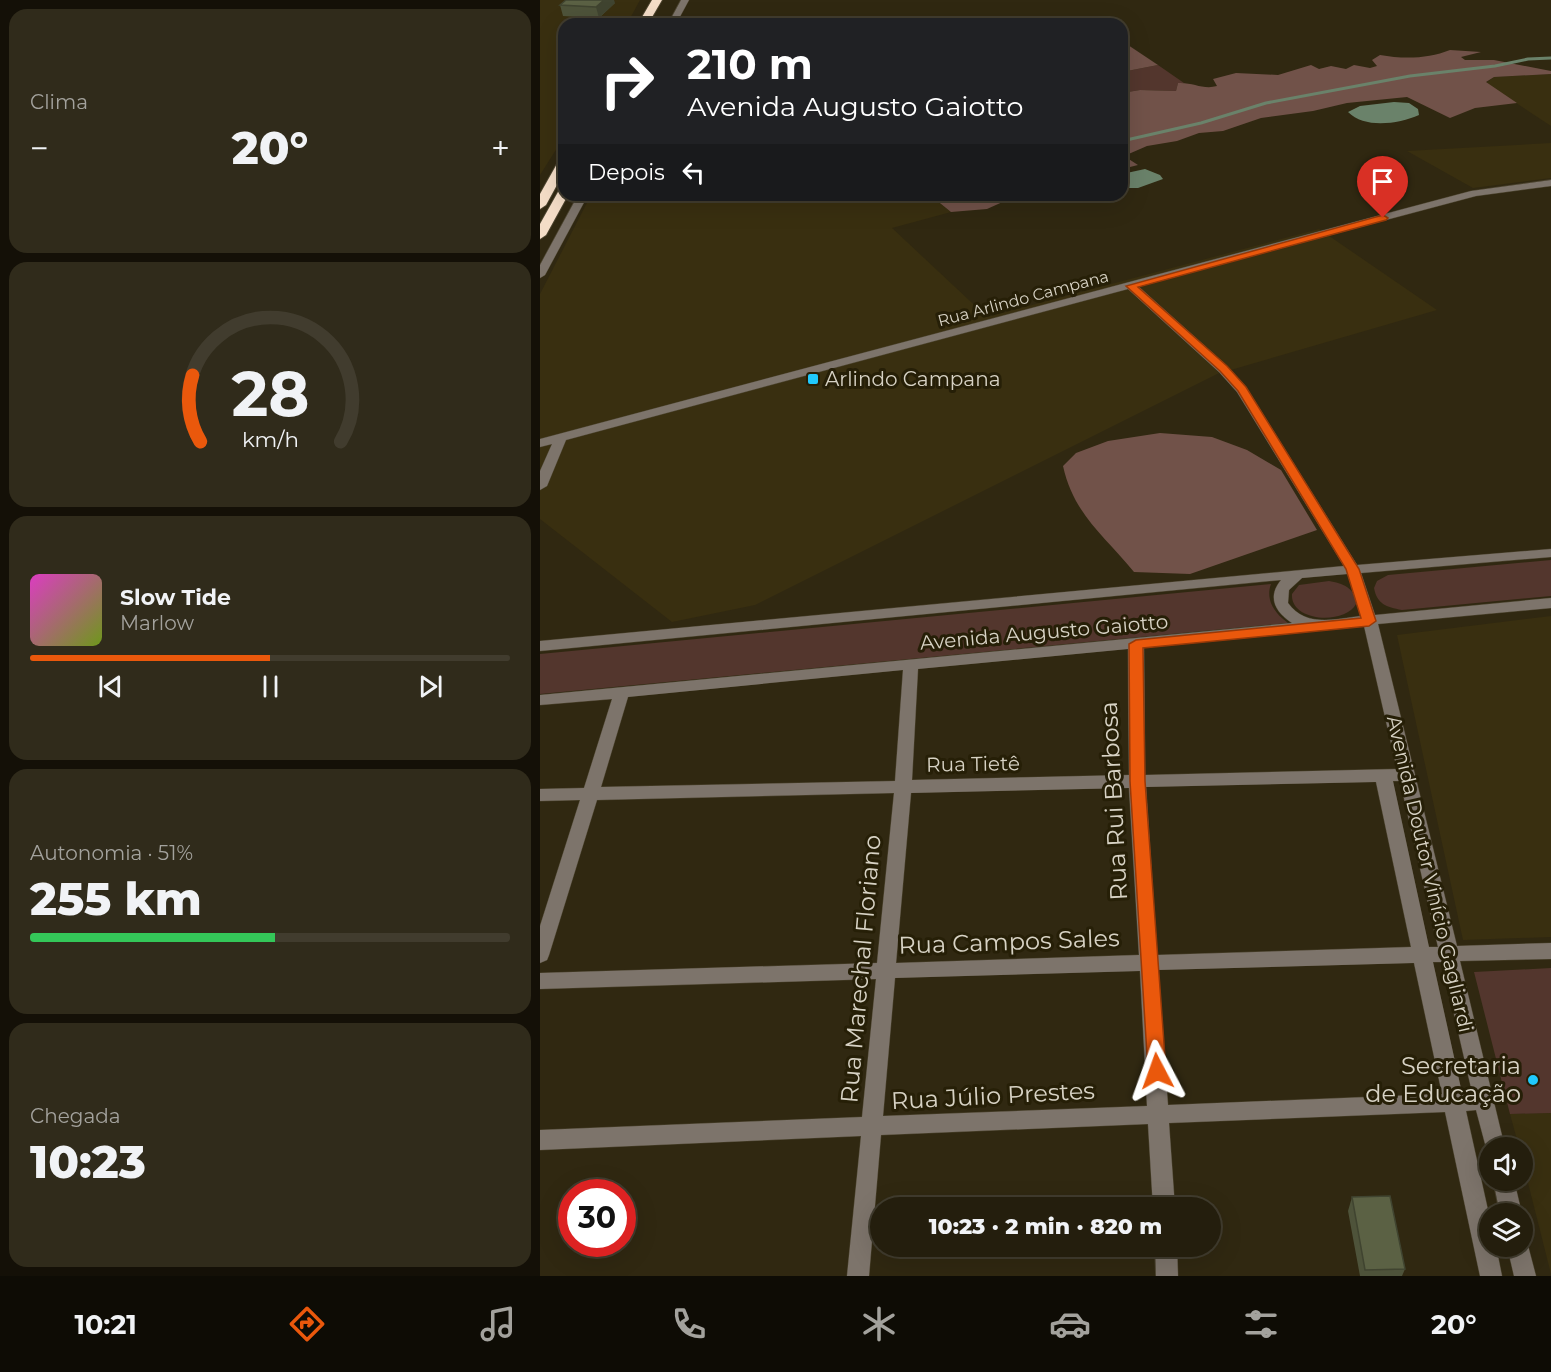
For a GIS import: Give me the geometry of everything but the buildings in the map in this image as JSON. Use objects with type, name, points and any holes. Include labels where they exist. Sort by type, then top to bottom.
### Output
[{"type":"highway","points":[[646,18],[657,0]]},
{"type":"highway","points":[[660,16],[669,0]]},
{"type":"highway","points":[[540,205],[558,173]]},
{"type":"highway","points":[[540,235],[559,201]]},
{"type":"street","points":[[676,18],[686,0]]},
{"type":"street","name":"Rua Arlindo Campana","points":[[540,443],[1475,193],[1551,183]]},
{"type":"street","points":[[540,275],[580,201]]},
{"type":"street","name":"Avenida Doutor Vinício Gagliardi","points":[[1131,286],[1223,369],[1242,390],[1353,569],[1371,628],[1492,1137]]},
{"type":"street","points":[[540,486],[560,439]]},
{"type":"street","name":"Avenida Augusto Gaiotto","points":[[540,646],[1298,574],[1551,553]]},
{"type":"street","points":[[1298,574],[1288,579],[1281,587],[1279,596],[1281,606],[1296,620],[1314,627]]},
{"type":"street","name":"Avenida Augusto Gaiotto","points":[[540,700],[1314,627],[1371,628],[1551,603]]},
{"type":"street","name":"Rua Rui Barbosa","points":[[1136,644],[1137,781],[1160,1113],[1164,1197]]},
{"type":"street","name":"Rua Marechal Floriano","points":[[858,1276],[903,786],[911,665]]},
{"type":"street","points":[[540,955],[622,692]]},
{"type":"street","points":[[1383,775],[1491,1276]]},
{"type":"street","name":"Rua Tietê","points":[[540,795],[1407,775]]},
{"type":"street","name":"Rua Campos Sales","points":[[540,981],[1551,951]]},
{"type":"street","name":"Rua Júlio Prestes","points":[[540,1140],[1484,1101]]},
{"type":"street","points":[[1166,1257],[1167,1276]]},
{"type":"street","points":[[1521,1257],[1525,1276]]},
{"type":"shaded area","points":[[540,0],[640,0],[630,18],[558,18],[558,146],[540,175]]},
{"type":"shaded area","points":[[1128,45],[1158,65],[1128,71]]},
{"type":"shaded area","points":[[1450,50],[1481,52],[1461,57],[1465,60],[1494,60],[1551,71],[1551,74],[1494,77],[1486,82],[1517,103],[1475,108],[1450,118],[1407,97],[1347,103],[1313,111],[1261,118],[1223,131],[1199,133],[1177,141],[1147,146],[1128,154],[1128,92],[1176,91],[1178,83],[1212,87],[1217,86],[1213,79],[1236,73],[1278,75],[1311,65],[1319,69],[1331,66],[1346,69],[1354,65],[1370,68],[1377,66],[1372,60],[1380,55],[1415,57]]},
{"type":"shaded area","points":[[1158,65],[1184,83],[1178,83],[1176,91],[1128,92],[1128,71]]},
{"type":"shaded area","points":[[1551,74],[1551,126],[1486,83],[1494,77]]},
{"type":"shaded area","points":[[1394,102],[1409,103],[1418,109],[1419,115],[1401,121],[1372,123],[1363,121],[1348,112],[1360,106]]},
{"type":"shaded area","points":[[1551,143],[1551,178],[1473,188],[1407,151]]},
{"type":"shaded area","points":[[1128,159],[1138,165],[1128,168]]},
{"type":"shaded area","points":[[1145,169],[1160,175],[1163,179],[1138,188],[1128,188],[1128,173]]},
{"type":"shaded area","points":[[588,201],[937,201],[951,212],[892,228],[987,317],[1319,229],[1437,310],[1217,374],[755,605],[672,622],[540,519],[540,294]]},
{"type":"shaded area","points":[[937,201],[1005,201],[987,209],[951,212]]},
{"type":"shaded area","points":[[1160,433],[1212,437],[1247,450],[1281,470],[1317,530],[1190,574],[1134,572],[1082,511],[1068,483],[1063,466],[1076,453],[1108,441]]},
{"type":"shaded area","points":[[1551,560],[1551,596],[1402,610],[1383,604],[1377,598],[1374,588],[1377,581],[1388,575]]},
{"type":"shaded area","points":[[1329,581],[1343,585],[1354,594],[1356,604],[1350,611],[1341,615],[1319,617],[1308,615],[1294,603],[1292,594],[1299,585]]},
{"type":"shaded area","points":[[1271,584],[1269,596],[1272,606],[1288,623],[540,694],[540,654]]},
{"type":"shaded area","points":[[1551,616],[1551,937],[1463,940],[1397,635]]},
{"type":"shaded area","points":[[1551,968],[1551,1113],[1510,1114],[1474,972]]},
{"type":"shaded area","points":[[1551,1113],[1551,1274],[1530,1191],[1533,1191],[1533,1137],[1516,1137],[1510,1114]]},
{"type":"waterway","points":[[1128,140],[1201,123],[1266,103],[1410,76],[1495,66],[1528,59],[1551,58]]},
{"type":"place","name":"Arlindo Campana","points":[[813,379]]},
{"type":"place","name":"Secretaria de Educação","points":[[1533,1080]]},
{"type":"route","points":[[1157,1071],[1137,781],[1136,644],[1369,621],[1353,569],[1242,390],[1223,369],[1131,286],[1383,218]]}]
